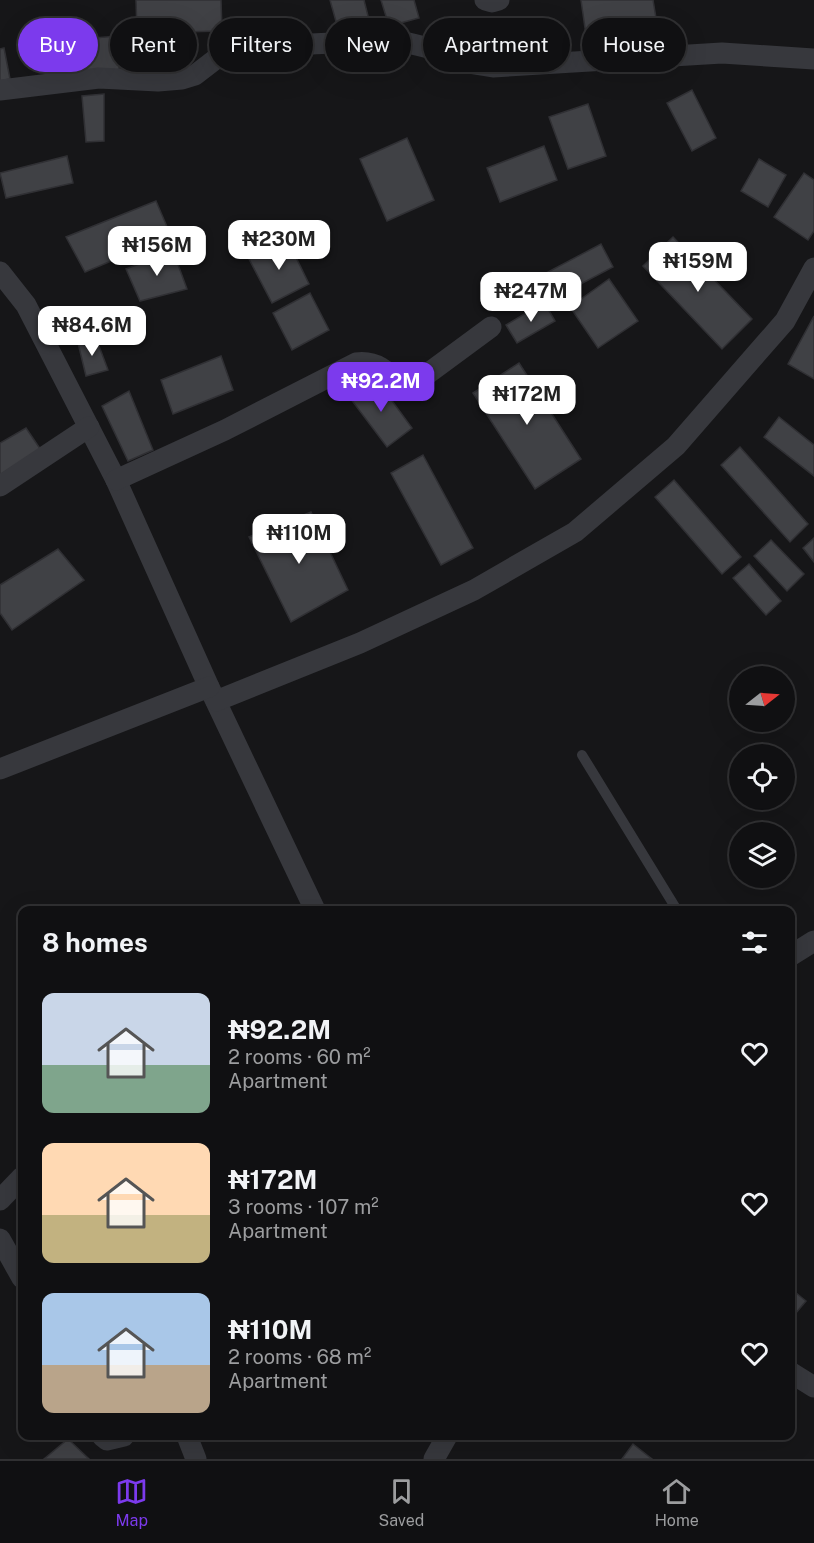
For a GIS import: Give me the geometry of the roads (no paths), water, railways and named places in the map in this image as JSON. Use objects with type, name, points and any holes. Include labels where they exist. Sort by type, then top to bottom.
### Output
[{"type":"street","points":[[485,0],[492,2],[499,0]]},
{"type":"street","points":[[0,90],[99,78],[182,79],[195,75],[221,55],[311,44],[396,40],[437,50],[468,63],[493,67],[722,53],[814,59]]},
{"type":"street","points":[[0,770],[360,643],[474,590],[575,532],[676,446],[785,321],[814,268]]},
{"type":"street","points":[[0,272],[26,305],[116,480],[212,694],[313,906]]},
{"type":"street","points":[[116,480],[225,430],[356,363],[369,361],[382,367],[404,388],[411,386],[490,327]]},
{"type":"street","points":[[0,486],[89,427]]},
{"type":"street","points":[[795,953],[814,941]]},
{"type":"street","points":[[0,1200],[18,1181]]},
{"type":"street","points":[[0,1239],[18,1271]]},
{"type":"street","points":[[795,1375],[814,1387]]},
{"type":"street","points":[[189,1440],[196,1459]]},
{"type":"street","points":[[434,1459],[445,1440]]},
{"type":"lane","points":[[582,755],[675,906]]}]
